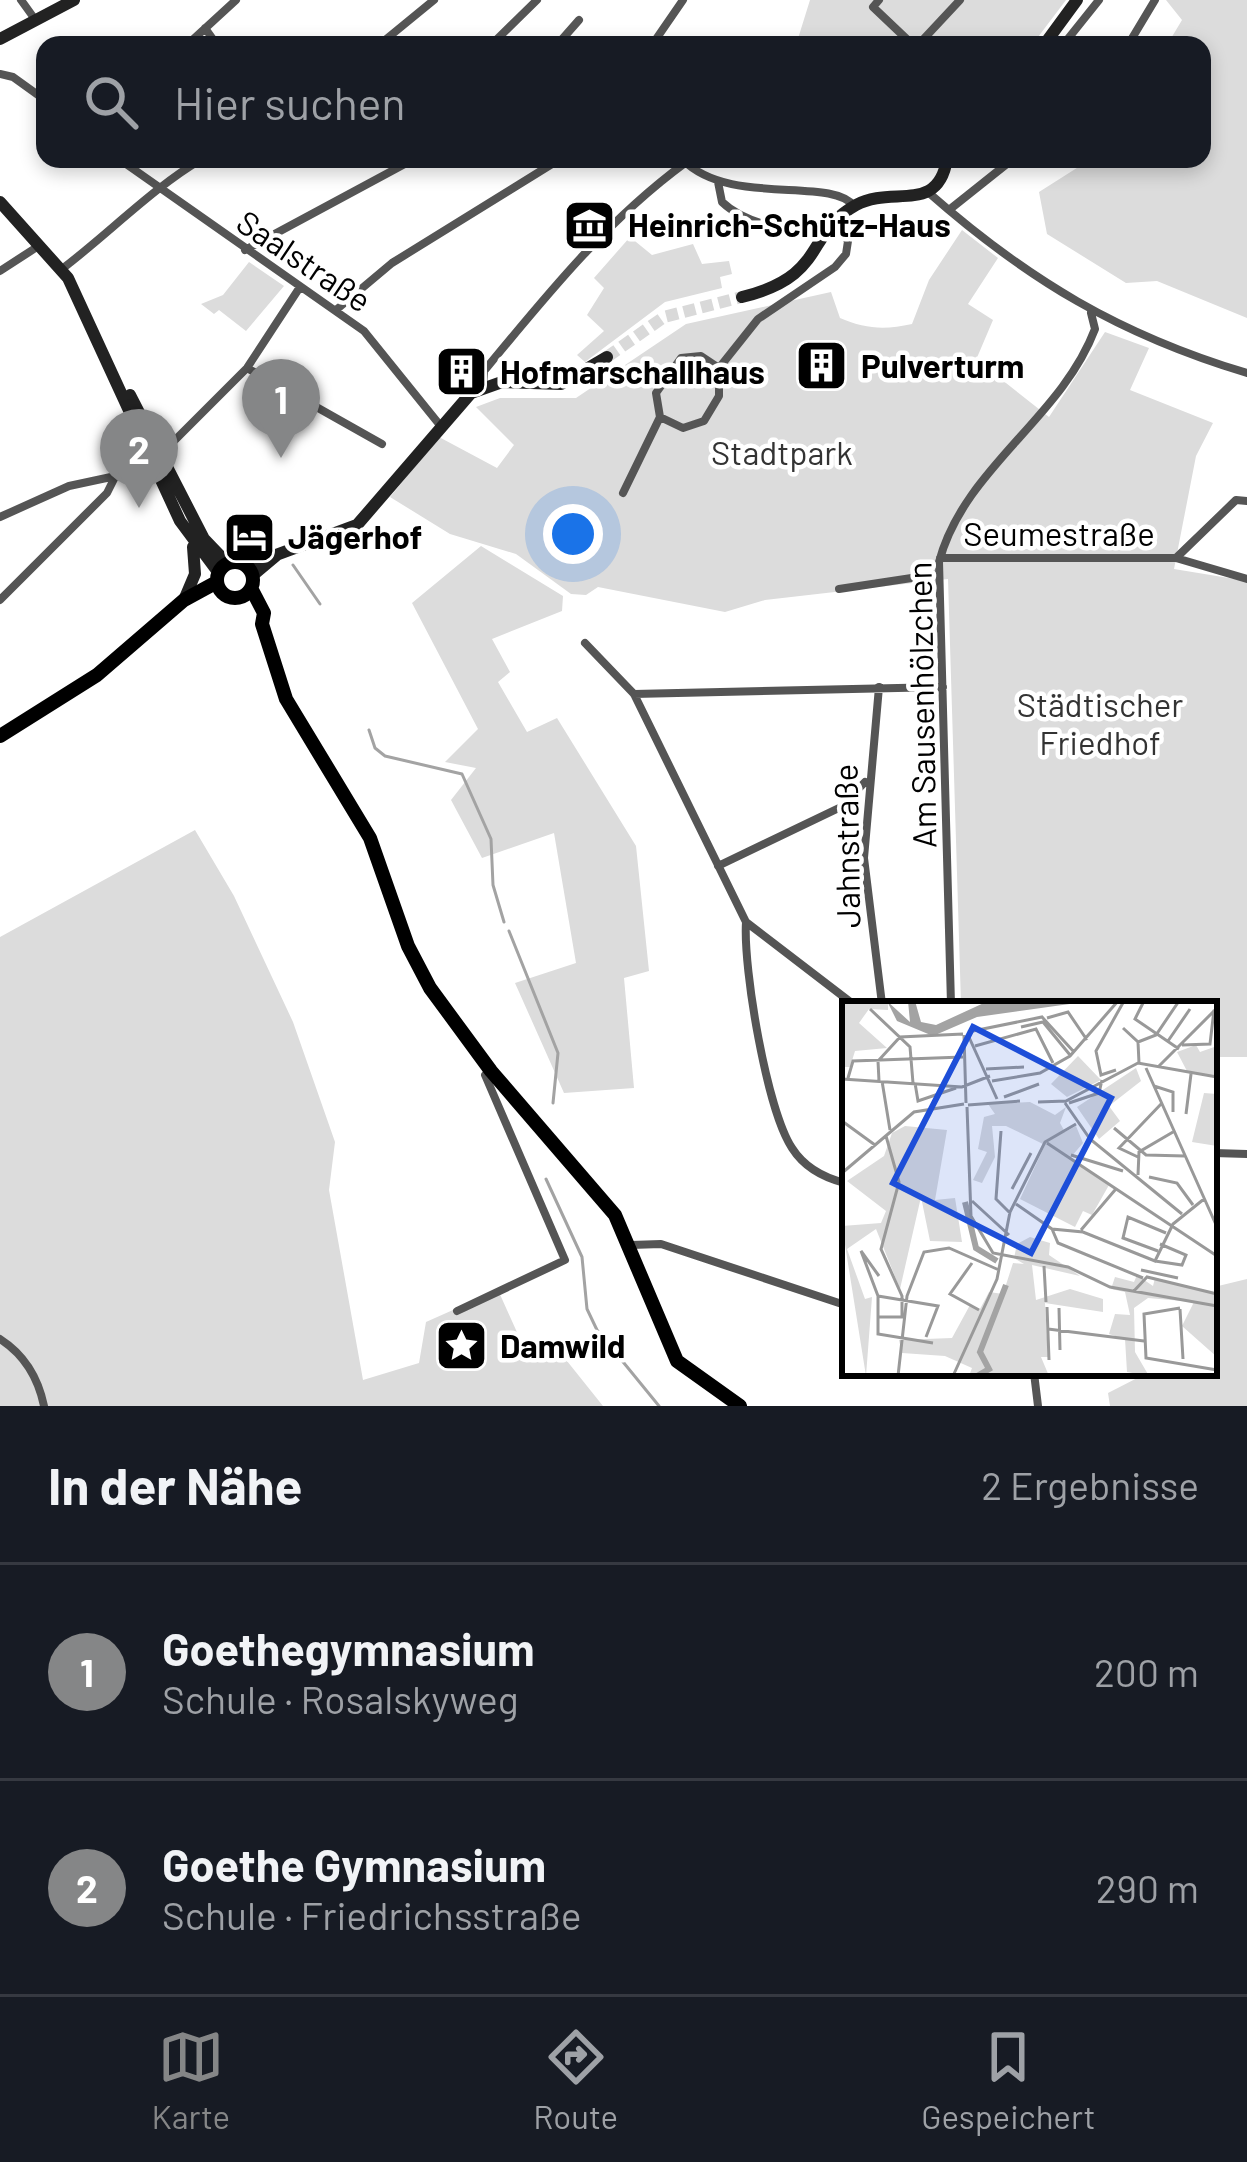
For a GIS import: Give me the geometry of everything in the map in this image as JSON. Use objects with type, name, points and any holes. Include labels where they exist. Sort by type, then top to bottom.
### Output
[{"type":"main road","points":[[0,39],[74,0]]},
{"type":"main road","points":[[1050,36],[1076,0]]},
{"type":"main road","points":[[0,51],[20,28]]},
{"type":"main road","points":[[742,297],[792,279],[854,206],[928,193],[941,180],[944,168]]},
{"type":"main road","points":[[0,202],[62,269],[221,578]]},
{"type":"main road","points":[[247,582],[278,554],[357,525],[440,424],[483,387],[562,384],[607,357]]},
{"type":"main road","points":[[158,458],[196,566],[178,605]]},
{"type":"main road","points":[[190,540],[221,578],[247,582]]},
{"type":"main road","points":[[0,736],[97,675],[178,605],[221,578],[247,582]]},
{"type":"main road","points":[[247,582],[292,711],[370,838],[408,946],[443,1009],[599,1193],[631,1244],[677,1360],[740,1406]]},
{"type":"street","points":[[21,0],[34,18]]},
{"type":"street","points":[[197,36],[236,0]]},
{"type":"street","points":[[390,36],[434,0]]},
{"type":"street","points":[[500,36],[537,0]]},
{"type":"street","points":[[880,0],[873,7],[905,36]]},
{"type":"street","points":[[924,36],[960,0]]},
{"type":"street","points":[[1070,36],[1100,0]]},
{"type":"street","points":[[1133,36],[1155,0]]},
{"type":"street","points":[[657,36],[678,2]]},
{"type":"street","points":[[565,36],[579,20]]},
{"type":"street","points":[[206,28],[211,36]]},
{"type":"street","points":[[0,74],[36,95]]},
{"type":"street","name":"Saalstraße","points":[[131,168],[380,344],[440,424]]},
{"type":"street","points":[[62,269],[160,191],[166,180],[187,168]]},
{"type":"street","points":[[245,250],[397,168]]},
{"type":"street","points":[[336,310],[392,263],[545,168]]},
{"type":"street","points":[[483,387],[484,371],[556,285],[631,205],[676,168]]},
{"type":"street","points":[[695,168],[718,182],[769,192],[839,193],[854,206]]},
{"type":"street","points":[[949,210],[1002,168]]},
{"type":"street","points":[[718,182],[722,202],[742,216],[792,228],[817,224]]},
{"type":"street","points":[[928,193],[1091,313],[1157,344],[1247,373]]},
{"type":"street","points":[[660,417],[677,427],[704,421],[718,396],[718,368],[758,319],[841,261],[848,242],[836,222]]},
{"type":"street","points":[[0,271],[41,244]]},
{"type":"street","points":[[0,517],[69,487],[158,458],[250,370],[300,286]]},
{"type":"street","name":"Am Sausenhölzchen","points":[[951,1001],[940,558],[966,502],[1076,372],[1095,329],[1091,313]]},
{"type":"street","points":[[623,493],[660,417],[656,393],[681,358],[701,356],[718,368]]},
{"type":"street","points":[[250,370],[382,444]]},
{"type":"street","points":[[0,599],[107,494],[116,475]]},
{"type":"street","points":[[1176,558],[1236,500],[1247,501]]},
{"type":"street","name":"Seumestraße","points":[[940,558],[1176,558],[1247,580]]},
{"type":"street","points":[[839,589],[938,574]]},
{"type":"street","points":[[585,643],[634,694],[746,922],[747,963],[778,1118],[793,1151],[820,1175],[842,1183]]},
{"type":"street","name":"Jahnstraße","points":[[879,687],[866,781],[867,913],[882,1001]]},
{"type":"street","points":[[634,694],[943,687]]},
{"type":"street","points":[[718,866],[841,807],[866,781]]},
{"type":"street","points":[[746,922],[849,1001]]},
{"type":"street","points":[[458,1311],[566,1260],[485,1075],[491,1071]]},
{"type":"street","points":[[1217,1153],[1247,1154]]},
{"type":"street","points":[[631,1244],[661,1244],[842,1303]]},
{"type":"street","points":[[0,1339],[15,1349],[38,1381],[44,1406]]},
{"type":"street","points":[[1034,1376],[1038,1406]]},
{"type":"green space","points":[[810,0],[1066,0],[1039,36],[799,36]]},
{"type":"green space","points":[[1166,0],[1247,0],[1247,318],[1157,281],[1126,283],[1047,234],[1039,192],[1077,168],[1211,168],[1211,36],[1172,36],[1182,20]]},
{"type":"green space","points":[[962,230],[998,258],[968,304],[993,320],[973,367],[1006,383],[1049,417],[1105,332],[1149,348],[1130,390],[1213,423],[1196,456],[1174,569],[1247,581],[1247,1057],[1217,1057],[1217,1001],[961,1001],[948,579],[765,600],[725,612],[598,587],[586,595],[571,594],[516,554],[450,534],[390,497],[439,437],[497,468],[514,445],[476,407],[500,398],[576,398],[686,324],[831,292],[840,318],[849,322],[875,327],[912,324],[929,280]]},
{"type":"green space","points":[[630,237],[652,255],[693,244],[702,264],[729,261],[732,274],[720,277],[722,288],[665,302],[585,362],[577,355],[604,331],[587,315],[604,288],[594,278]]},
{"type":"green space","points":[[249,262],[284,286],[246,331],[219,310],[214,314],[201,304],[223,295]]},
{"type":"green space","points":[[481,546],[563,596],[562,611],[492,639],[510,672],[498,682],[527,732],[557,718],[636,846],[649,971],[624,978],[634,1088],[564,1093],[515,983],[576,963],[554,833],[482,858],[451,800],[476,768],[445,762],[478,729],[412,603]]},
{"type":"green space","points":[[195,830],[234,896],[293,1022],[335,1142],[329,1190],[363,1380],[419,1363],[426,1322],[498,1290],[525,1350],[551,1341],[603,1406],[0,1406],[0,937]]},
{"type":"green space","points":[[1247,1279],[1247,1406],[1110,1406],[1108,1393],[1141,1376],[1217,1376],[1217,1286]]},
{"type":"waterway","points":[[293,565],[320,604]]},
{"type":"waterway","points":[[369,730],[375,748],[385,756],[462,774],[491,839],[493,885],[504,922]]},
{"type":"waterway","points":[[509,931],[558,1053],[553,1103]]},
{"type":"waterway","points":[[546,1179],[582,1257],[587,1309],[597,1330],[659,1406]]},
{"type":"tunnel","points":[[607,357],[664,317],[742,297]]},
{"type":"place","name":"Heinrich-Schütz-Haus","points":[[589,225]]},
{"type":"place","name":"Pulverturm","points":[[822,366]]},
{"type":"place","name":"Hofmarschallhaus","points":[[461,372]]},
{"type":"place","name":"Goethegymnasium","points":[[281,458]]},
{"type":"place","name":"Goethe Gymnasium","points":[[139,508]]},
{"type":"place","name":"Jägerhof","points":[[249,537]]},
{"type":"place","name":"Damwild","points":[[461,1346]]},
{"type":"park label","name":"Stadtpark","points":[[782,453]]},
{"type":"park label","name":"Städtischer Friedhof","points":[[1100,724]]}]
